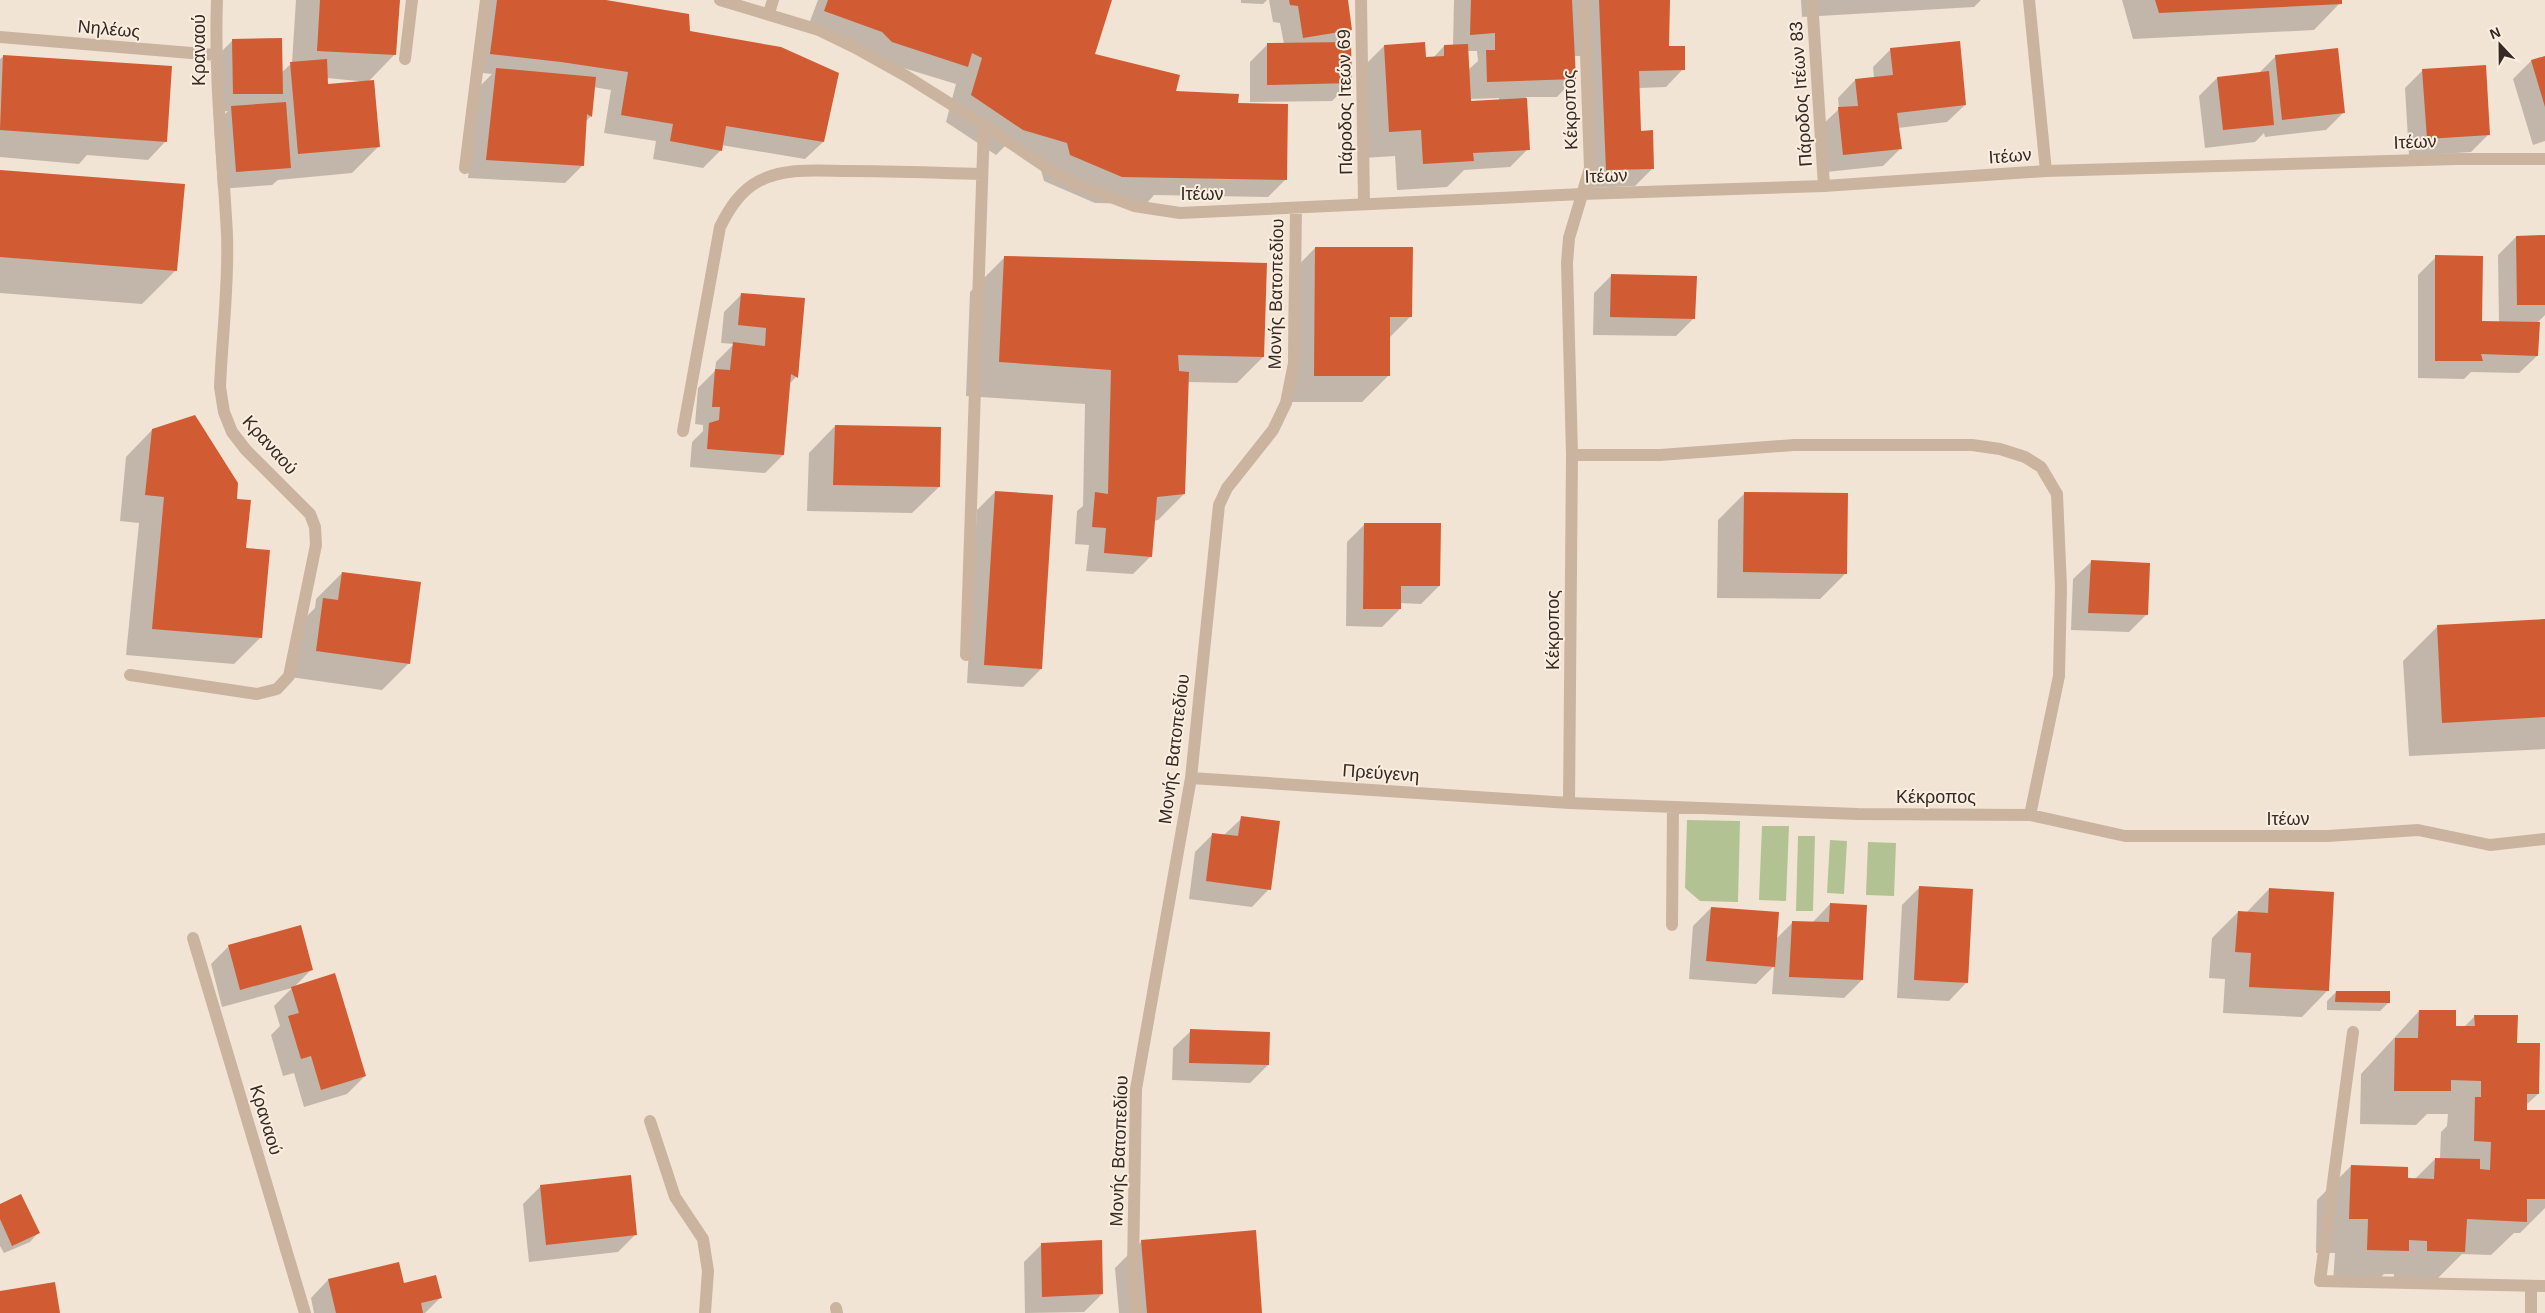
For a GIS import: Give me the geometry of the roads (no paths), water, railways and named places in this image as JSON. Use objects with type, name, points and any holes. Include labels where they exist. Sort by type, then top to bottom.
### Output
[{"type":"street","name":"Κραναού","points":[[130,675],[257,694],[276,689],[289,676],[316,545],[315,527],[310,514],[238,441],[227,424],[222,403],[220,387],[227,237],[215,55],[217,0]]},
{"type":"street","points":[[405,59],[412,0]]},
{"type":"street","points":[[465,168],[486,0]]},
{"type":"street","name":"Ιτέων","points":[[720,0],[819,30],[854,47],[906,76],[1046,167],[1074,183],[1134,206],[1180,212],[1207,213],[1364,203],[1824,186],[2046,171],[2456,159],[2545,159]]},
{"type":"street","points":[[768,14],[773,0]]},
{"type":"street","name":"Πάροδος Ιτεών 69","points":[[1361,0],[1364,203]]},
{"type":"street","name":"Κέκροπος","points":[[1584,0],[1590,168],[1588,180],[1569,238],[1567,263],[1572,455],[1569,803],[1858,814],[2030,815]]},
{"type":"street","name":"Πάροδος Ιτέων 83","points":[[1812,0],[1824,186]]},
{"type":"street","points":[[2029,0],[2046,171]]},
{"type":"street","name":"Νηλέως","points":[[0,37],[215,55]]},
{"type":"street","points":[[966,655],[984,125]]},
{"type":"street","points":[[682,431],[720,227],[728,209],[743,192],[758,182],[776,174],[807,171],[982,174]]},
{"type":"street","name":"Μονής Βατοπεδίου","points":[[1136,1313],[1133,1269],[1136,1089],[1191,778],[1219,505],[1226,488],[1273,430],[1286,403],[1294,363],[1296,208]]},
{"type":"street","points":[[1572,455],[1660,455],[1794,445],[1972,445],[2000,449],[2025,457],[2041,467],[2057,494],[2061,588],[2059,676],[2030,815]]},
{"type":"street","name":"Πρεύγενη","points":[[1191,778],[1569,803]]},
{"type":"street","points":[[1672,925],[1673,807]]},
{"type":"street","name":"Ιτέων","points":[[2030,815],[2125,836],[2328,836],[2418,830],[2490,845],[2545,839]]},
{"type":"street","name":"Κραναού","points":[[193,938],[304,1313]]},
{"type":"street","points":[[2353,1032],[2320,1281],[2545,1286]]},
{"type":"street","points":[[650,1121],[675,1197],[704,1238],[708,1271],[705,1313]]},
{"type":"street","points":[[2531,1286],[2531,1313]]}]
